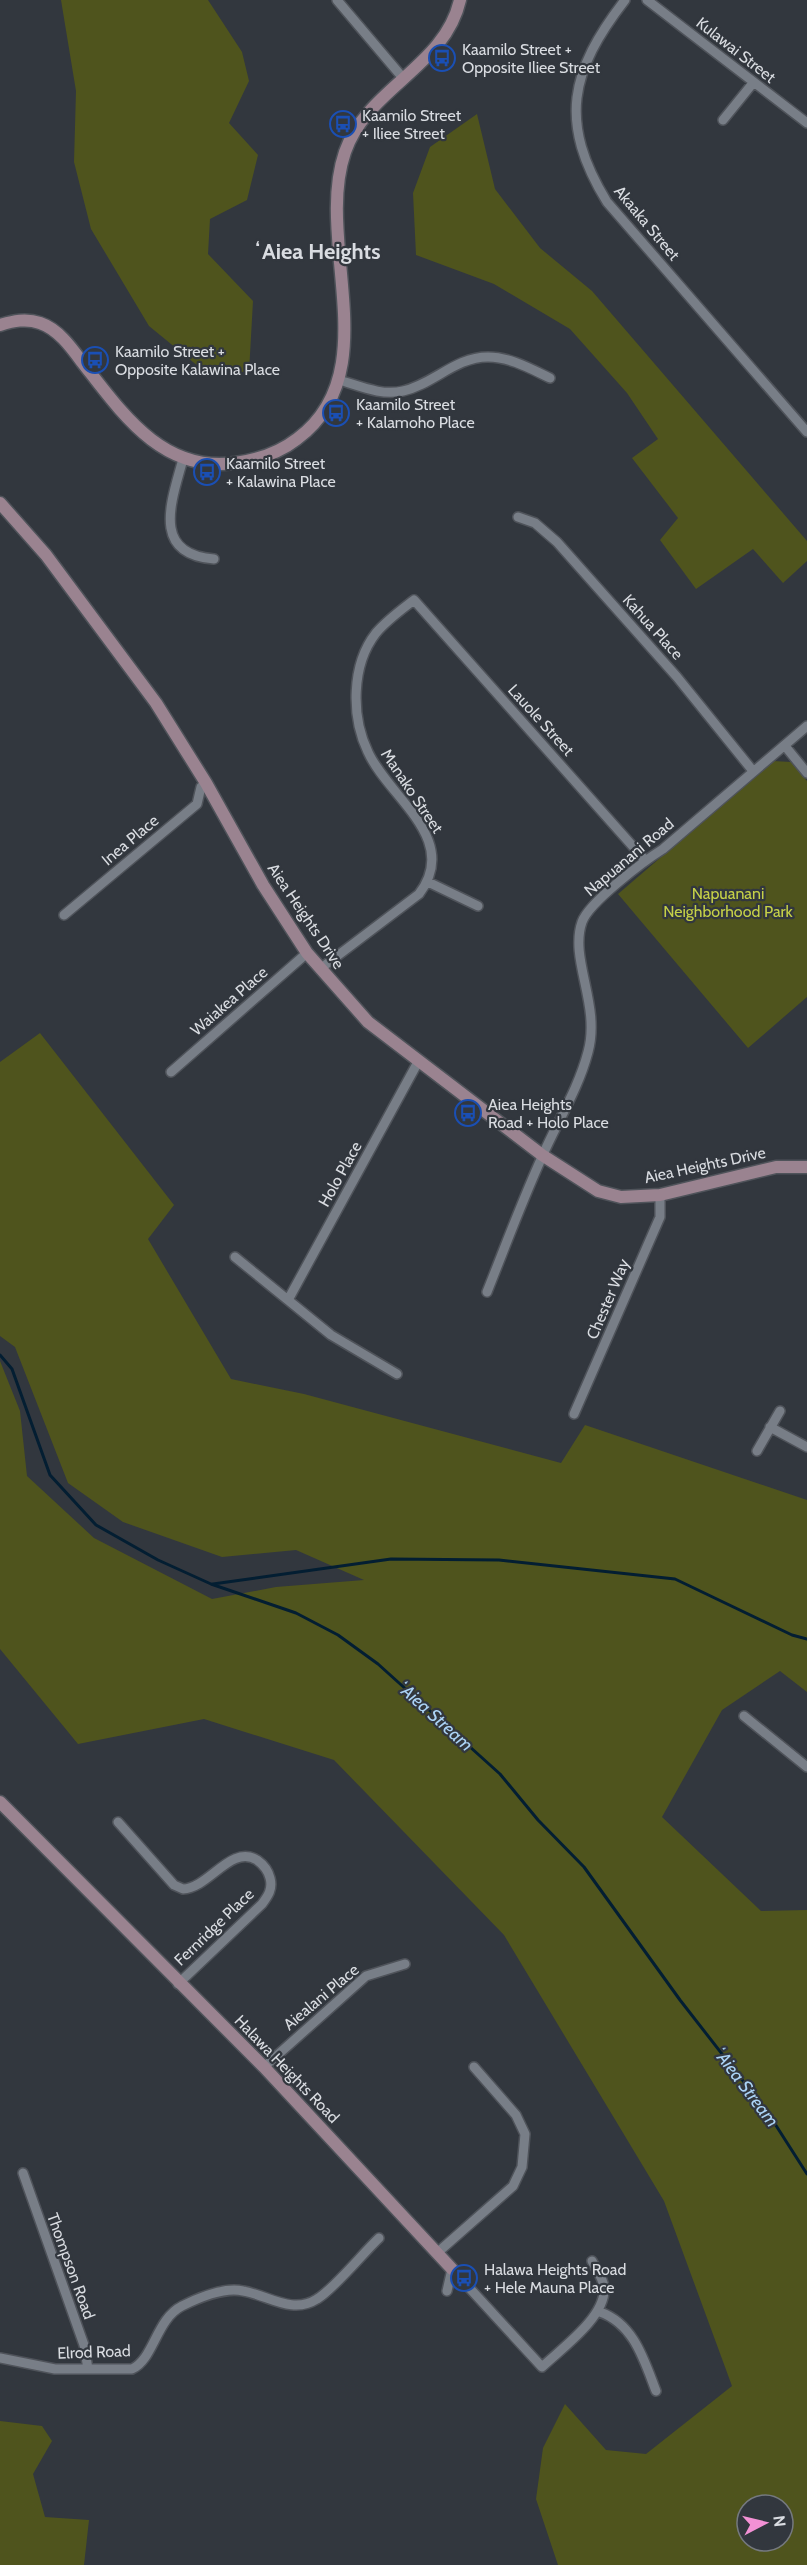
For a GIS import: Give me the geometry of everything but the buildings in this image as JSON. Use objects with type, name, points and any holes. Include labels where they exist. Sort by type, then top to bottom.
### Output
[{"type":"street","points":[[337,0],[402,78]]},
{"type":"street","points":[[0,325],[26,319],[50,328],[67,342],[136,429],[168,452],[183,459],[202,464],[250,461],[274,453],[298,439],[329,405],[339,380],[345,346],[338,210],[339,178],[345,153],[355,129],[371,107],[432,53],[447,33],[460,0]]},
{"type":"street","name":"Akaaka Street","points":[[625,0],[599,34],[585,60],[576,97],[581,145],[589,173],[607,202],[807,432]]},
{"type":"street","name":"Kulawai Street","points":[[647,0],[807,123]]},
{"type":"street","points":[[723,120],[753,82]]},
{"type":"street","points":[[339,380],[381,393],[403,391],[457,363],[491,357],[509,360],[550,378]]},
{"type":"street","points":[[183,459],[170,507],[170,531],[182,548],[190,554],[213,559]]},
{"type":"street","name":"Aiea Heights Drive","points":[[0,503],[46,555],[156,703],[206,783],[263,885],[307,953],[368,1022],[417,1062],[542,1155],[598,1191],[621,1197],[660,1195],[776,1167],[806,1165]]},
{"type":"street","name":"Kahua Place","points":[[518,517],[535,524],[557,542],[677,677],[753,771]]},
{"type":"street","name":"Lauole Street","points":[[414,600],[645,860]]},
{"type":"street","name":"Manako Street","points":[[414,600],[394,615],[375,635],[362,663],[356,697],[359,726],[368,753],[418,822],[430,844],[434,864],[428,882]]},
{"type":"street","name":"Napuanani Road","points":[[487,1292],[542,1155],[561,1121],[588,1052],[593,1024],[578,946],[582,920],[590,909],[645,860],[663,849],[807,726]]},
{"type":"street","points":[[785,746],[807,773]]},
{"type":"street","name":"Inea Place","points":[[64,915],[197,804],[201,787],[206,783]]},
{"type":"street","points":[[320,969],[419,894],[428,882],[478,906]]},
{"type":"street","name":"Waiakea Place","points":[[171,1072],[307,953]]},
{"type":"street","name":"Holo Place","points":[[288,1300],[417,1062]]},
{"type":"street","name":"Chester Way","points":[[574,1414],[660,1217],[660,1195]]},
{"type":"street","points":[[235,1257],[331,1335],[397,1374]]},
{"type":"street","points":[[757,1451],[780,1411]]},
{"type":"street","points":[[770,1427],[807,1447]]},
{"type":"street","points":[[744,1716],[807,1767]]},
{"type":"street","name":"Halawa Heights Road","points":[[0,1802],[178,1984],[264,2067],[542,2367],[600,2312]]},
{"type":"street","name":"Fernridge Place","points":[[118,1822],[174,1885],[183,1889],[201,1885],[232,1860],[241,1856],[254,1858],[265,1866],[270,1879],[270,1892],[262,1904],[178,1984]]},
{"type":"street","name":"Aiealani Place","points":[[264,2067],[366,1976],[405,1964]]},
{"type":"street","points":[[437,2253],[513,2186],[522,2167],[525,2134],[516,2115],[474,2067]]},
{"type":"street","name":"Thompson Road","points":[[22,2173],[84,2345],[88,2369]]},
{"type":"street","name":"Elrod Road","points":[[0,2358],[55,2369],[138,2366],[170,2314],[189,2302],[242,2290],[294,2306],[317,2300],[378,2238]]},
{"type":"street","points":[[592,2261],[604,2284],[604,2299],[600,2312],[626,2328],[637,2344],[656,2391]]},
{"type":"street","points":[[447,2291],[452,2269]]},
{"type":"green space","points":[[61,0],[208,0],[242,52],[249,81],[229,123],[258,155],[247,200],[210,219],[208,254],[253,301],[249,372],[204,371],[149,326],[91,229],[74,162],[76,91]]},
{"type":"green space","points":[[477,114],[495,189],[540,248],[592,291],[807,541],[807,561],[783,583],[753,549],[696,589],[660,540],[678,518],[632,458],[658,439],[627,393],[570,329],[494,284],[416,255],[413,193],[430,147]]},
{"type":"green space","name":"Napuanani Neighborhood Park","points":[[773,761],[791,762],[807,781],[807,997],[748,1048],[618,894]]},
{"type":"green space","points":[[40,1033],[174,1205],[148,1239],[231,1379],[304,1394],[561,1463],[585,1425],[807,1500],[807,1692],[780,1671],[722,1710],[662,1817],[761,1911],[807,1910],[807,2565],[558,2565],[536,2499],[543,2448],[565,2404],[606,2450],[646,2454],[732,2386],[664,2201],[504,1935],[334,1760],[204,1719],[78,1744],[0,1649],[0,1361],[20,1411],[27,1476],[94,1538],[212,1599],[276,1587],[364,1580],[296,1550],[222,1557],[123,1522],[68,1483],[15,1347],[0,1336],[0,1062]]},
{"type":"green space","points":[[0,2421],[42,2426],[52,2441],[33,2474],[45,2517],[89,2520],[84,2565],[0,2565]]},
{"type":"waterway","name":"ʻAiea Stream","points":[[0,1355],[12,1369],[50,1475],[96,1525],[158,1560],[211,1584],[296,1613],[338,1635],[378,1664],[500,1774],[538,1820],[584,1867],[680,2000],[768,2113],[807,2174]]},
{"type":"waterway","points":[[213,1584],[391,1559],[499,1560],[675,1579],[792,1635],[807,1639]]},
{"type":"place","name":"Kaamilo Street + Opposite Iliee Street","points":[[442,58]]},
{"type":"place","name":"Kaamilo Street + Iliee Street","points":[[343,124]]},
{"type":"place","name":"Kaamilo Street + Opposite Kalawina Place","points":[[95,360]]},
{"type":"place","name":"Kaamilo Street + Kalamoho Place","points":[[336,413]]},
{"type":"place","name":"Kaamilo Street + Kalawina Place","points":[[207,472]]},
{"type":"place","name":"Aiea Heights Road + Holo Place","points":[[468,1113]]},
{"type":"place","name":"Halawa Heights Road + Hele Mauna Place","points":[[464,2278]]},
{"type":"district","name":"ʻAiea Heights","points":[[317,251]]}]
